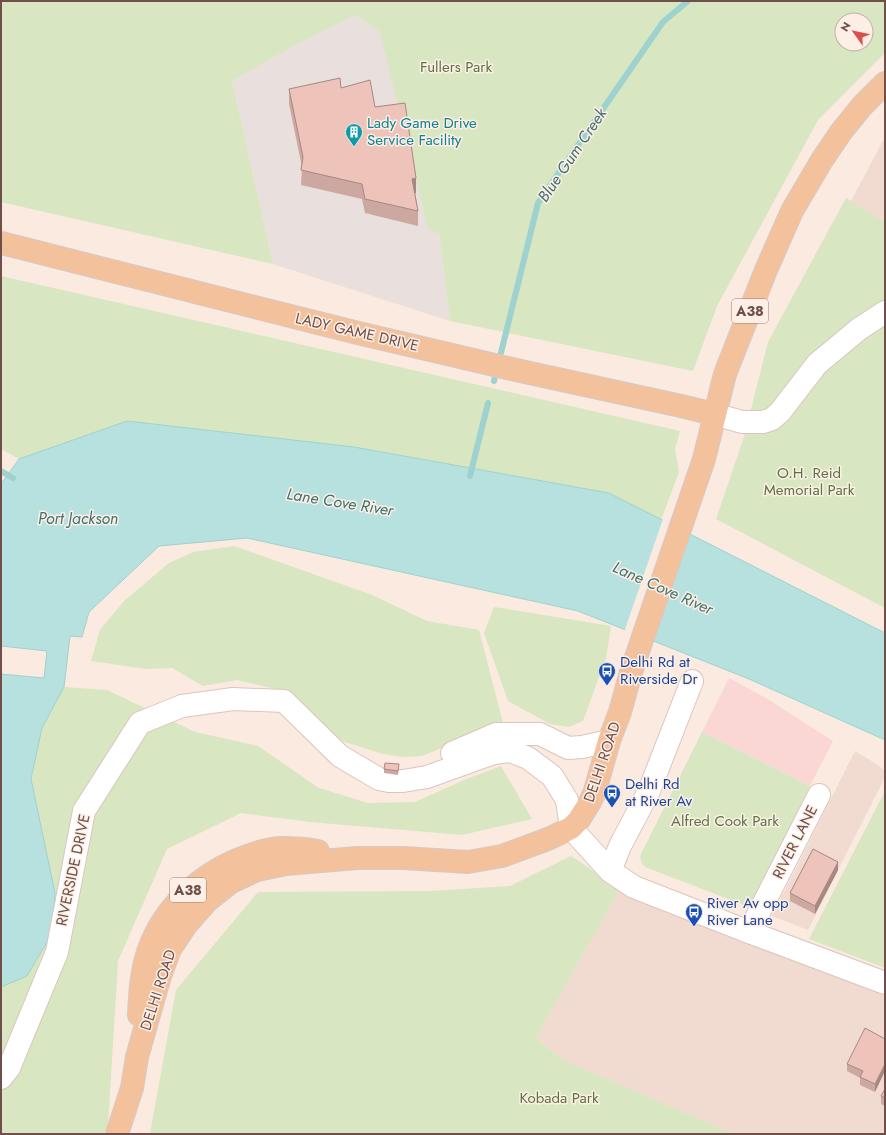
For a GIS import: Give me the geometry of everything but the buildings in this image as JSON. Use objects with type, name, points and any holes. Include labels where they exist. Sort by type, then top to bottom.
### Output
[{"type":"main road","name":"A38","points":[[714,414],[725,374],[766,270],[792,211],[822,160],[841,132],[862,106],[885,83]]},
{"type":"main road","name":"LADY GAME DRIVE","points":[[1,243],[358,333],[714,414]]},
{"type":"main road","name":"DELHI ROAD","points":[[117,1134],[132,1088],[137,1057],[158,983],[170,949],[186,925],[207,901],[231,882],[257,870],[286,864],[357,858],[403,858],[468,862],[502,856],[571,828],[578,821],[595,791],[631,672],[704,459],[714,414]]},
{"type":"street","points":[[714,414],[742,422],[763,422],[772,419],[780,412],[817,364],[859,328],[885,312]]},
{"type":"street","points":[[610,871],[620,846],[649,791],[692,681]]},
{"type":"street","name":"RIVERSIDE DRIVE","points":[[1,1078],[9,1068],[57,952],[84,811],[140,723],[182,706],[233,699],[284,702],[340,756],[380,779],[389,781],[402,781],[427,777],[494,753],[510,751],[528,758],[552,776],[567,800],[571,828]]},
{"type":"street","name":"RIVERSIDE DRIVE","points":[[340,756],[364,763],[403,766],[428,764],[496,734],[540,734],[568,748],[609,742]]},
{"type":"street","name":"RIVER LANE","points":[[749,932],[819,794]]},
{"type":"street","points":[[571,828],[610,871],[634,887],[885,983]]},
{"type":"shaded area","points":[[356,15],[397,44],[428,145],[450,321],[273,264],[232,81],[301,42]]},
{"type":"shaded area","points":[[885,137],[885,222],[851,201]]},
{"type":"shaded area","points":[[729,678],[766,698],[833,741],[810,786],[702,732]]},
{"type":"shaded area","points":[[855,751],[885,771],[885,777],[808,930],[772,916]]},
{"type":"shaded area","points":[[621,887],[885,989],[885,1134],[734,1134],[561,1059],[536,1038]]},
{"type":"green space","name":"Fullers Park","points":[[1,1],[885,1],[885,53],[818,120],[717,306],[693,371],[450,321],[439,233],[428,229],[380,32],[356,15],[301,42],[232,81],[273,264],[1,202]]},
{"type":"green space","name":"O.H. Reid Memorial Park","points":[[846,198],[885,222],[885,608],[716,519],[744,437],[768,342]]},
{"type":"green space","points":[[1,276],[680,431],[675,449],[679,472],[661,520],[609,493],[354,447],[127,421],[19,459],[1,449]]},
{"type":"green space","points":[[234,546],[372,595],[427,621],[479,630],[503,723],[422,756],[404,757],[383,754],[342,741],[284,691],[237,680],[203,686],[172,668],[146,669],[91,661],[100,630],[124,601],[169,563],[193,552]]},
{"type":"green space","points":[[494,607],[611,626],[606,658],[583,721],[569,727],[550,724],[508,701],[484,633]]},
{"type":"green space","points":[[64,687],[107,690],[195,732],[258,746],[319,788],[368,803],[415,802],[464,780],[501,766],[532,819],[462,835],[310,822],[241,813],[167,849],[118,961],[108,1126],[103,1134],[1,1134],[1,987],[27,976],[55,893],[31,779],[42,728]]},
{"type":"green space","name":"Alfred Cook Park","points":[[702,732],[810,786],[749,907],[645,867],[641,862],[640,856]]},
{"type":"green space","points":[[885,791],[885,968],[809,939]]},
{"type":"green space","name":"Kobada Park","points":[[571,856],[621,887],[536,1038],[561,1059],[734,1134],[150,1134],[176,990],[258,892],[432,891],[510,886]]},
{"type":"water","name":"Port Jackson","points":[[127,421],[354,447],[609,493],[885,633],[885,740],[749,679],[578,611],[247,538],[159,546],[89,612],[82,637],[70,636],[64,687],[42,728],[31,779],[55,893],[53,932],[27,976],[1,987],[1,674],[44,678],[47,651],[1,646],[1,484],[19,459]]},
{"type":"pier","points":[[663,519],[691,532],[652,643],[624,632]]},
{"type":"waterway","name":"Blue Gum Creek","points":[[494,381],[538,203],[663,22],[688,1]]},
{"type":"waterway","name":"Blue Gum Creek","points":[[470,476],[488,403]]},
{"type":"waterway","points":[[1,471],[13,478]]},
{"type":"place","name":"Lady Game Drive Service Facility","points":[[354,147]]},
{"type":"place","name":"Delhi Rd at Riverside Dr","points":[[607,686]]},
{"type":"place","name":"Delhi Rd at River Av","points":[[612,808]]},
{"type":"place","name":"River Av opp River Lane","points":[[694,927]]},
{"type":"water label","name":"Lane Cove River","points":[[340,502]]},
{"type":"water label","name":"Lane Cove River","points":[[663,588]]}]
